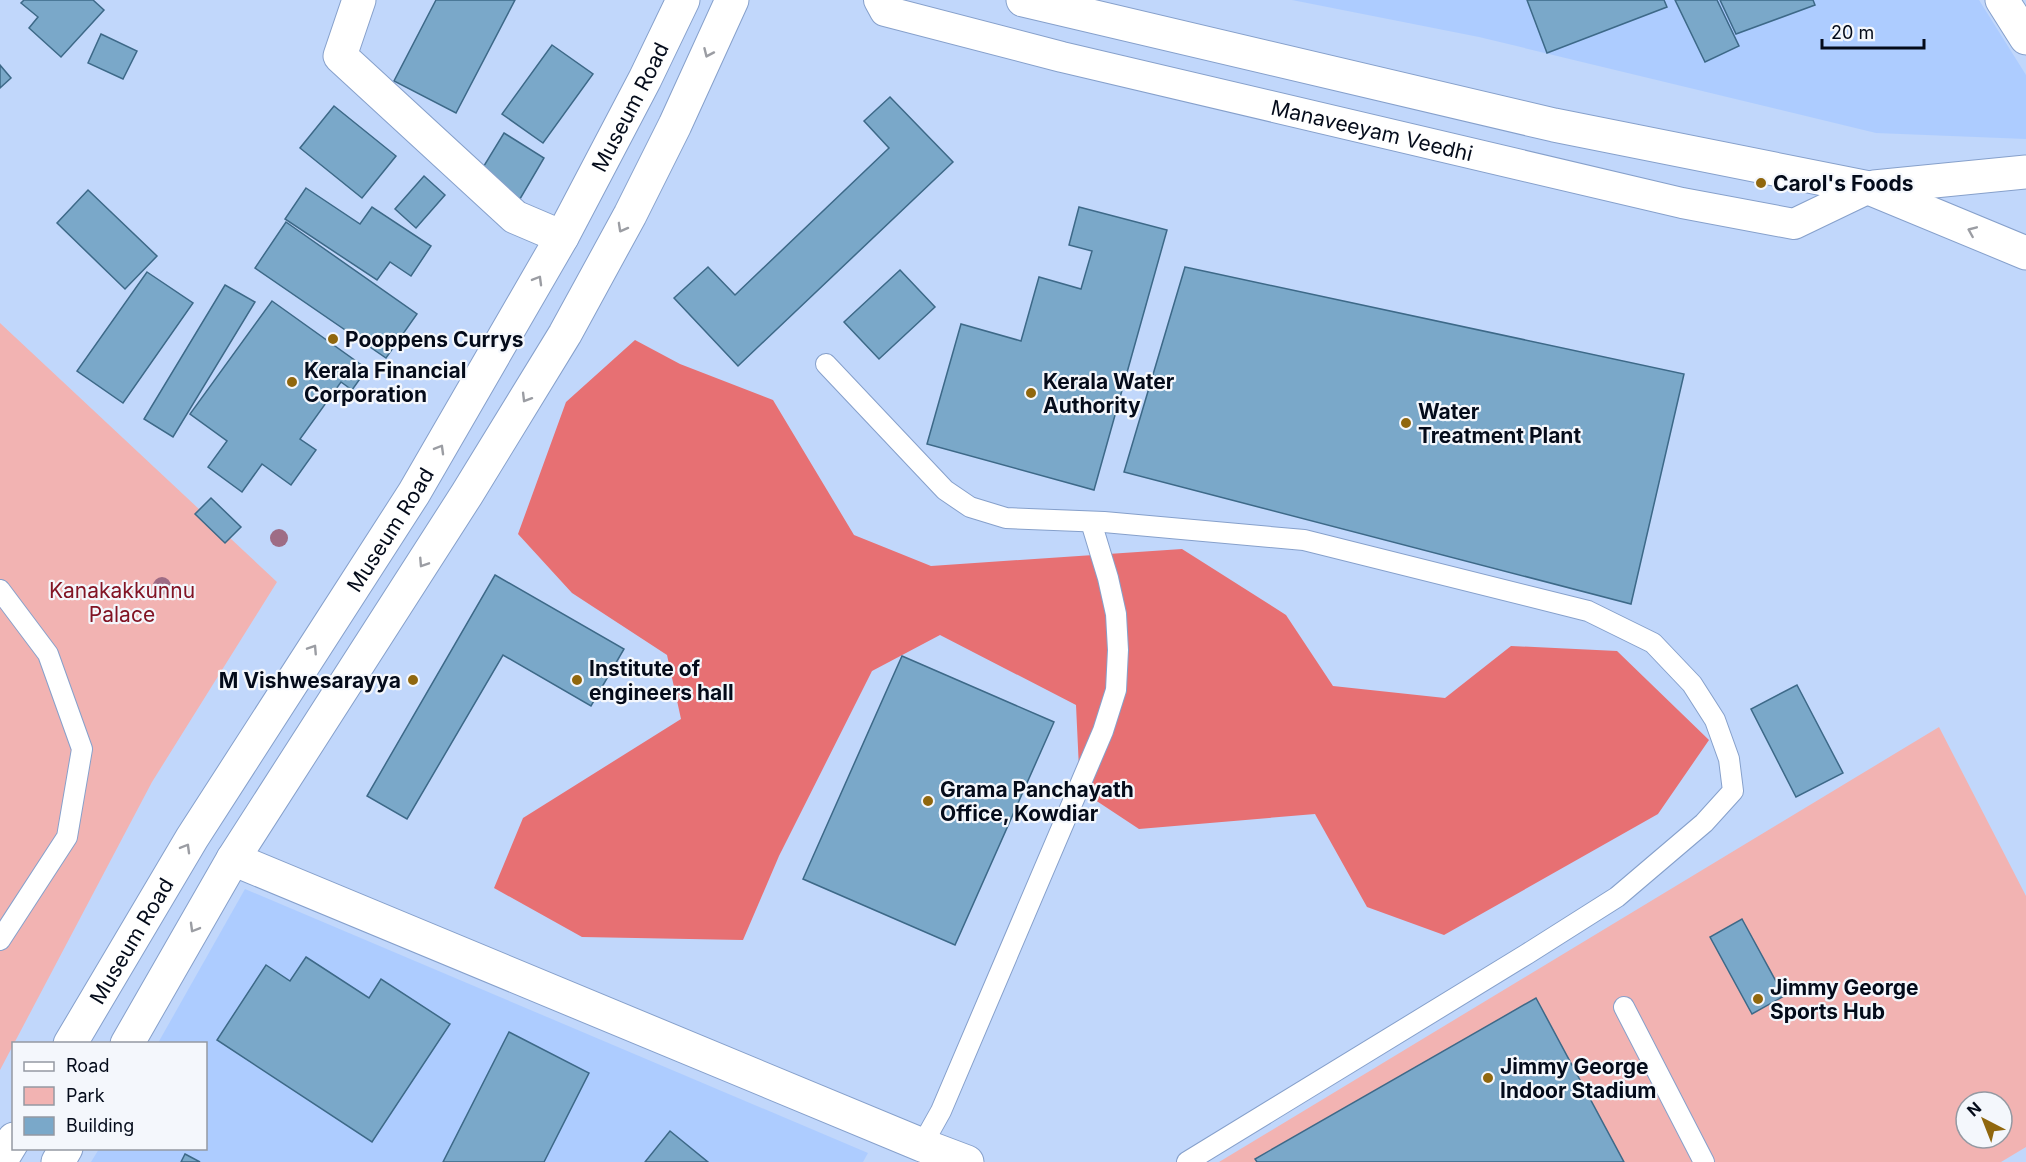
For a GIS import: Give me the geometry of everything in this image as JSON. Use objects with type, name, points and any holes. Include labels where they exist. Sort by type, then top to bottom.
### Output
[{"type":"main road","points":[[359,0],[340,56],[515,217],[561,237]]},
{"type":"main road","name":"Museum Road","points":[[71,1042],[192,838],[414,493],[561,237],[645,79],[683,0]]},
{"type":"main road","points":[[128,1042],[233,859],[461,504],[565,334],[670,135],[732,0]]},
{"type":"main road","points":[[1023,0],[1554,125],[1869,188],[2026,253]]},
{"type":"main road","points":[[2002,0],[2026,38]]},
{"type":"main road","points":[[1869,188],[2026,172]]},
{"type":"main road","points":[[233,859],[922,1145],[968,1162]]},
{"type":"main road","points":[[0,1162],[12,1142]]},
{"type":"street","name":"Manaveeyam Veedhi","points":[[879,0],[885,11],[1062,57],[1682,203],[1794,224],[1869,188]]},
{"type":"lane","points":[[826,364],[945,490],[970,507],[1006,518],[1091,522],[1304,540],[1588,611],[1653,643],[1692,684],[1715,720],[1730,759],[1733,791],[1704,824],[1617,897],[1187,1162]]},
{"type":"lane","points":[[922,1145],[941,1111],[1103,731],[1116,690],[1118,650],[1116,614],[1091,522]]},
{"type":"lane","points":[[0,590],[48,654],[82,749],[67,837],[0,940]]},
{"type":"lane","points":[[1624,1007],[1704,1162]]},
{"type":"shaded area","points":[[1292,0],[1979,0],[2026,75],[2026,139],[1876,133],[1479,37]]},
{"type":"shaded area","points":[[635,340],[680,364],[773,400],[854,535],[931,566],[1182,549],[1286,615],[1333,686],[1445,698],[1511,646],[1617,651],[1709,740],[1658,814],[1444,935],[1367,907],[1315,814],[1139,829],[1080,790],[1076,705],[940,635],[872,671],[779,856],[743,940],[582,937],[494,888],[523,818],[681,719],[667,655],[572,593],[518,534],[566,402]]},
{"type":"shaded area","points":[[245,889],[868,1153],[863,1162],[91,1162],[98,1150],[207,1150],[207,1042],[159,1042]]},
{"type":"green space","name":"Kanakakkunnu Palace","points":[[0,323],[277,582],[152,782],[15,1042],[12,1042],[12,1047],[0,1070]]},
{"type":"green space","name":"Jimmy George Sports Hub","points":[[1939,727],[2026,896],[2026,1147],[2001,1162],[1219,1162]]},
{"type":"building","points":[[24,0],[93,0],[104,10],[61,57],[29,28],[38,17],[21,3]]},
{"type":"building","points":[[436,0],[515,0],[456,113],[394,81]]},
{"type":"building","points":[[1527,0],[1664,0],[1667,7],[1547,53]]},
{"type":"building","points":[[1675,0],[1717,0],[1739,46],[1705,62]]},
{"type":"building","points":[[1720,0],[1813,0],[1815,5],[1736,34]]},
{"type":"building","points":[[101,34],[137,51],[123,79],[88,63]]},
{"type":"building","points":[[552,45],[593,74],[543,143],[502,114]]},
{"type":"building","points":[[0,65],[11,78],[0,88]]},
{"type":"building","points":[[890,97],[953,162],[738,366],[674,298],[708,267],[735,295],[889,148],[864,121]]},
{"type":"building","points":[[334,106],[396,156],[362,198],[300,148]]},
{"type":"building","points":[[504,133],[544,158],[520,199],[479,174]]},
{"type":"building","points":[[424,176],[445,195],[416,228],[395,209]]},
{"type":"building","points":[[306,188],[360,224],[372,207],[431,246],[411,276],[390,262],[377,280],[285,219]]},
{"type":"building","points":[[88,190],[157,256],[125,289],[57,223]]},
{"type":"building","name":"Kerala Water Authority","points":[[1079,207],[1167,230],[1094,490],[927,444],[961,324],[1021,341],[1039,277],[1081,289],[1092,251],[1069,245]]},
{"type":"building","points":[[286,222],[417,314],[386,358],[255,268]]},
{"type":"building","name":"Water Treatment Plant","points":[[1185,267],[1684,374],[1631,604],[1124,472]]},
{"type":"building","points":[[900,270],[935,307],[879,359],[844,322]]},
{"type":"building","points":[[147,272],[193,303],[123,403],[77,371]]},
{"type":"building","points":[[225,285],[255,302],[173,437],[144,419]]},
{"type":"building","points":[[272,301],[367,369],[352,390],[341,382],[300,439],[316,450],[291,485],[262,464],[242,492],[208,467],[227,441],[190,414]]},
{"type":"building","points":[[211,498],[241,527],[225,543],[195,514]]},
{"type":"building","name":"Institute of engineers hall","points":[[495,575],[624,649],[591,706],[503,655],[407,819],[367,796]]},
{"type":"building","name":"Grama Panchayath Office, Kowdiar","points":[[902,656],[1054,722],[955,945],[803,879]]},
{"type":"building","points":[[1797,685],[1843,773],[1796,797],[1751,709]]},
{"type":"building","points":[[1742,919],[1784,996],[1752,1014],[1710,937]]},
{"type":"building","points":[[306,957],[369,998],[381,979],[450,1024],[372,1142],[217,1040],[266,965],[290,981]]},
{"type":"building","name":"Jimmy George Indoor Stadium","points":[[1536,998],[1624,1162],[1257,1162],[1255,1159]]},
{"type":"building","points":[[509,1032],[589,1073],[544,1162],[443,1162]]},
{"type":"building","points":[[670,1131],[708,1162],[645,1162]]},
{"type":"building","points":[[185,1154],[200,1162],[181,1162]]},
{"type":"place","name":"Carol's Foods","points":[[1761,183]]},
{"type":"place","name":"Pooppens Currys","points":[[333,339]]},
{"type":"place","name":"Kerala Financial Corporation","points":[[292,382]]},
{"type":"place","name":"Kerala Water Authority","points":[[1031,393]]},
{"type":"place","name":"Water Treatment Plant","points":[[1406,423]]},
{"type":"place","name":"M Vishwesarayya","points":[[413,680]]},
{"type":"place","name":"Institute of engineers hall","points":[[577,680]]},
{"type":"place","name":"Grama Panchayath Office, Kowdiar","points":[[928,801]]},
{"type":"place","name":"Jimmy George Sports Hub","points":[[1758,999]]},
{"type":"place","name":"Jimmy George Indoor Stadium","points":[[1488,1078]]}]
